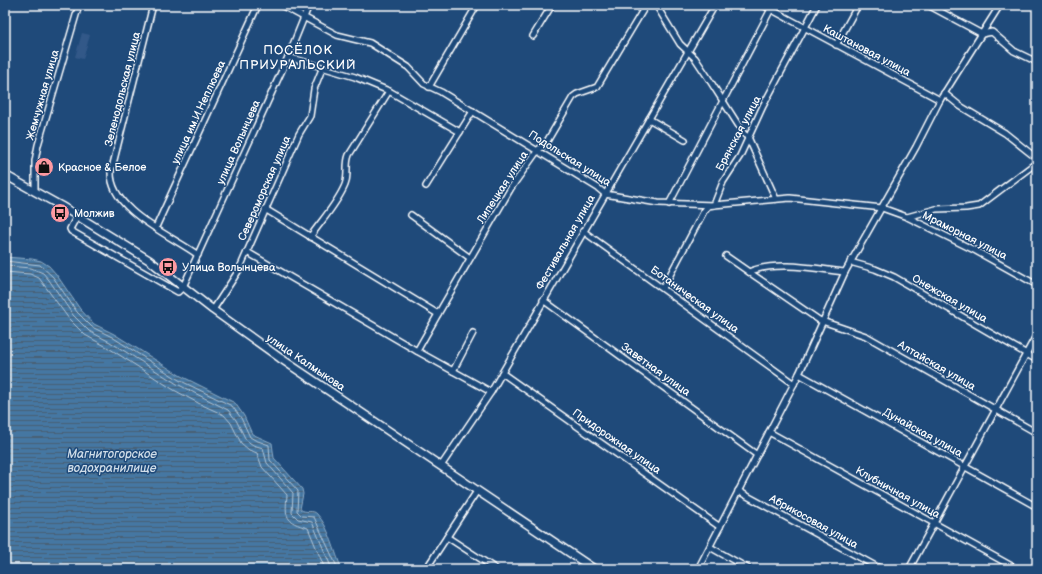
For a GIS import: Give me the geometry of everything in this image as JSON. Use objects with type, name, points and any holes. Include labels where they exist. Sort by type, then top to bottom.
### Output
[{"type":"main road","name":"улица Калмыкова","points":[[5,175],[35,191],[149,260],[213,310],[280,358],[590,568]]},
{"type":"street","name":"Жемчужная улица","points":[[35,191],[35,161],[38,145],[78,5]]},
{"type":"street","name":"Зеленодольская улица","points":[[153,5],[111,172],[111,181],[113,188],[132,211],[198,254]]},
{"type":"street","name":"улица им.И.Неплюева","points":[[156,227],[253,20],[258,5]]},
{"type":"street","points":[[281,5],[304,17]]},
{"type":"street","name":"улица Волынцева","points":[[183,287],[288,57],[309,5]]},
{"type":"street","points":[[429,87],[477,5]]},
{"type":"street","points":[[533,36],[552,5]]},
{"type":"street","name":"Липецкая улица","points":[[417,351],[511,188],[538,150],[546,143],[575,95],[597,87],[646,5]]},
{"type":"street","name":"Фестивальная улица","points":[[441,466],[491,392],[715,5]]},
{"type":"street","name":"Каштановая улица","points":[[763,5],[940,100]]},
{"type":"street","name":"Брянская улица","points":[[662,288],[704,211],[708,206],[714,204],[723,182],[740,156],[748,136],[817,5]]},
{"type":"street","points":[[836,45],[858,5]]},
{"type":"street","points":[[928,5],[982,34],[992,32],[1008,46],[1037,62]]},
{"type":"street","points":[[698,569],[799,374],[850,262],[916,147],[944,93],[1000,5]]},
{"type":"street","points":[[656,6],[674,36],[688,53],[695,58],[708,76],[722,101],[748,136],[776,199]]},
{"type":"street","points":[[669,204],[771,9]]},
{"type":"street","name":"Подольская улица","points":[[304,17],[337,35],[370,43],[402,63],[429,87],[441,92],[538,150],[605,194],[669,204],[714,204],[776,199],[808,199],[882,208]]},
{"type":"street","points":[[288,57],[322,69],[355,77],[389,91],[460,132]]},
{"type":"street","name":"Североморская улица","points":[[213,310],[234,279],[299,134],[310,116],[314,89],[322,69]]},
{"type":"street","points":[[310,237],[340,195],[348,175],[347,160],[349,155],[389,91]]},
{"type":"street","points":[[907,217],[936,209],[979,206],[1035,164],[1035,157],[1005,133],[960,106],[944,93]]},
{"type":"street","points":[[426,186],[473,111]]},
{"type":"street","points":[[649,119],[685,140]]},
{"type":"street","name":"Мраморная улица","points":[[882,208],[907,217],[976,251],[1037,285]]},
{"type":"street","points":[[265,209],[438,314]]},
{"type":"street","points":[[411,215],[470,258]]},
{"type":"street","points":[[77,216],[70,229],[71,231],[175,292],[183,287]]},
{"type":"street","name":"Ботаническая улица","points":[[583,231],[794,384]]},
{"type":"street","points":[[247,252],[417,351],[491,392]]},
{"type":"street","name":"Алтайская улица","points":[[726,256],[819,320],[866,336],[1037,434]]},
{"type":"street","name":"Онежская улица","points":[[850,262],[875,269],[894,277],[1037,360]]},
{"type":"street","points":[[749,272],[768,267],[805,267],[845,272]]},
{"type":"street","name":"Заветная улица","points":[[543,300],[757,455]]},
{"type":"street","points":[[452,371],[473,333]]},
{"type":"street","points":[[909,569],[1037,334]]},
{"type":"street","name":"Придорожная улица","points":[[502,373],[720,527]]},
{"type":"street","name":"Дунайская улица","points":[[799,374],[1037,507]]},
{"type":"street","name":"Клубничная улица","points":[[769,432],[1017,569]]},
{"type":"street","points":[[426,569],[477,491]]},
{"type":"street","name":"Абрикосовая улица","points":[[738,491],[881,569]]},
{"type":"street","points":[[447,537],[496,569]]},
{"type":"street","points":[[710,547],[749,569]]},
{"type":"shaded area","points":[[82,33],[90,35],[83,59],[75,57]]},
{"type":"water","name":"Магнитогорское водохранилище","points":[[5,257],[32,259],[41,261],[49,266],[80,309],[94,324],[114,334],[181,376],[235,403],[244,416],[252,434],[272,443],[274,458],[302,489],[303,494],[300,509],[315,513],[321,520],[329,533],[342,569],[5,569]]},
{"type":"place","name":"Красное & Белое","points":[[44,167]]},
{"type":"place","name":"Молжив","points":[[60,213]]},
{"type":"place","name":"Улица Волынцева","points":[[168,267]]},
{"type":"district","name":"ПОСЁЛОК ПРИУРАЛЬСКИЙ","points":[[298,56]]}]
